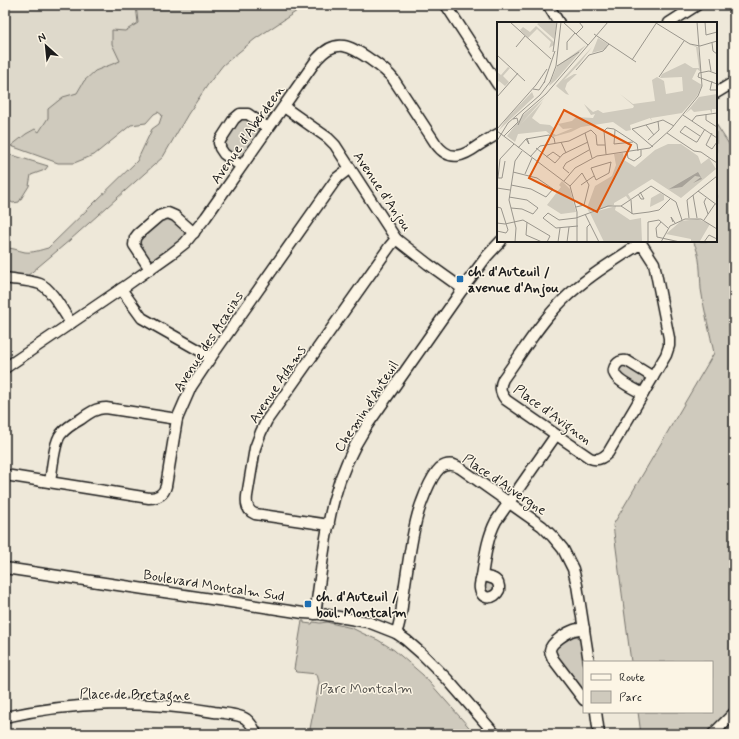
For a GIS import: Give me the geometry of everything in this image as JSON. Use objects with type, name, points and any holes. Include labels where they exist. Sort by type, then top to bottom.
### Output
[{"type":"street","points":[[446,5],[497,83]]},
{"type":"street","points":[[548,5],[558,22]]},
{"type":"street","points":[[671,22],[697,5]]},
{"type":"street","name":"Avenue d'Aberdeen","points":[[5,368],[150,269],[185,243],[206,217],[317,59],[329,48],[334,46],[343,46],[352,48],[389,73],[436,144],[443,152],[456,156],[464,155],[497,135]]},
{"type":"street","points":[[717,93],[734,82]]},
{"type":"street","name":"Avenue d'Anjou","points":[[284,107],[328,138],[335,145],[396,239],[463,289]]},
{"type":"street","points":[[241,166],[224,154],[219,143],[234,119],[240,114],[248,114],[268,128]]},
{"type":"street","name":"Avenue des Acacias","points":[[5,475],[149,498],[156,497],[164,492],[177,419],[192,387],[211,357],[337,178],[350,168]]},
{"type":"street","points":[[150,269],[134,245],[135,238],[159,216],[168,213],[175,216],[194,233]]},
{"type":"street","name":"Avenue Adams","points":[[328,524],[255,514],[249,510],[246,503],[255,448],[267,420],[396,239]]},
{"type":"street","name":"Chemin d'Auteuil","points":[[315,614],[328,524],[334,499],[349,457],[370,421],[463,289],[487,256],[500,242]]},
{"type":"street","name":"Place d'Avignon","points":[[640,242],[654,263],[670,338],[668,350],[653,376],[608,453],[597,460],[590,458],[506,400],[501,392],[501,383],[503,379],[543,323],[561,302],[580,284],[640,242]]},
{"type":"street","points":[[5,278],[35,282],[42,285],[49,290],[71,323]]},
{"type":"street","points":[[121,289],[142,318],[211,357]]},
{"type":"street","points":[[643,394],[616,378],[613,371],[614,367],[624,360],[653,376]]},
{"type":"street","points":[[50,482],[57,443],[60,436],[66,429],[92,411],[99,408],[106,408],[177,419]]},
{"type":"street","points":[[482,576],[490,534],[496,521],[556,435]]},
{"type":"street","name":"Place d'Auvergne","points":[[396,633],[415,522],[421,503],[438,471],[448,465],[457,466],[542,526],[563,550],[570,563],[579,594],[589,661]]},
{"type":"street","name":"Boulevard Montcalm Sud","points":[[5,568],[368,622],[396,633],[416,648],[442,673],[495,734]]},
{"type":"street","points":[[583,699],[553,659],[550,652],[551,646],[564,635],[574,630],[584,628]]},
{"type":"street","name":"Place de Bretagne","points":[[5,717],[41,710],[72,707],[160,705],[239,716],[250,722],[256,734]]},
{"type":"street","points":[[596,713],[599,734]]},
{"type":"street","points":[[714,734],[734,713]]},
{"type":"shaded area","points":[[5,5],[136,5],[138,23],[125,31],[112,30],[112,44],[121,61],[95,71],[84,81],[77,93],[63,97],[38,133],[35,129],[5,150]]},
{"type":"green space","points":[[136,5],[306,5],[255,39],[223,65],[188,114],[163,157],[26,277],[5,274],[5,248],[28,252],[48,248],[137,161],[152,129],[159,124],[162,115],[158,112],[154,114],[146,123],[131,125],[94,155],[74,163],[58,163],[11,146],[35,129],[39,132],[48,118],[48,109],[63,97],[77,93],[84,81],[95,71],[120,61],[112,44],[112,30],[125,31],[138,23]]},
{"type":"green space","points":[[247,118],[258,127],[259,131],[246,151],[239,157],[236,157],[226,149],[224,140],[240,119]]},
{"type":"green space","points":[[717,126],[734,152],[734,707],[708,734],[641,734],[638,713],[713,713],[713,661],[631,661],[613,525],[714,353],[702,297],[699,258],[694,242],[717,242]]},
{"type":"green space","points":[[5,154],[48,166],[45,170],[31,175],[29,186],[19,202],[13,203],[5,199]]},
{"type":"green space","points":[[166,217],[171,218],[184,231],[184,235],[178,243],[164,253],[152,259],[147,257],[138,240]]},
{"type":"green space","points":[[625,365],[643,376],[644,380],[642,384],[636,385],[620,376],[619,369]]},
{"type":"green space","points":[[484,581],[493,582],[495,592],[485,593]]},
{"type":"green space","name":"Parc Montcalm","points":[[302,621],[304,621],[304,623],[312,624],[313,622],[327,622],[352,628],[378,640],[394,650],[423,675],[475,734],[309,734],[319,682],[317,674],[297,672],[294,669]]},
{"type":"green space","points":[[572,636],[577,636],[581,641],[584,661],[583,692],[555,653],[556,648],[565,639]]},
{"type":"green space","points":[[734,719],[734,734],[720,734]]},
{"type":"place","name":"ch. d'Auteuil / avenue d'Anjou","points":[[460,279]]},
{"type":"place","name":"ch. d'Auteuil / boul. Montcalm","points":[[308,604]]}]
